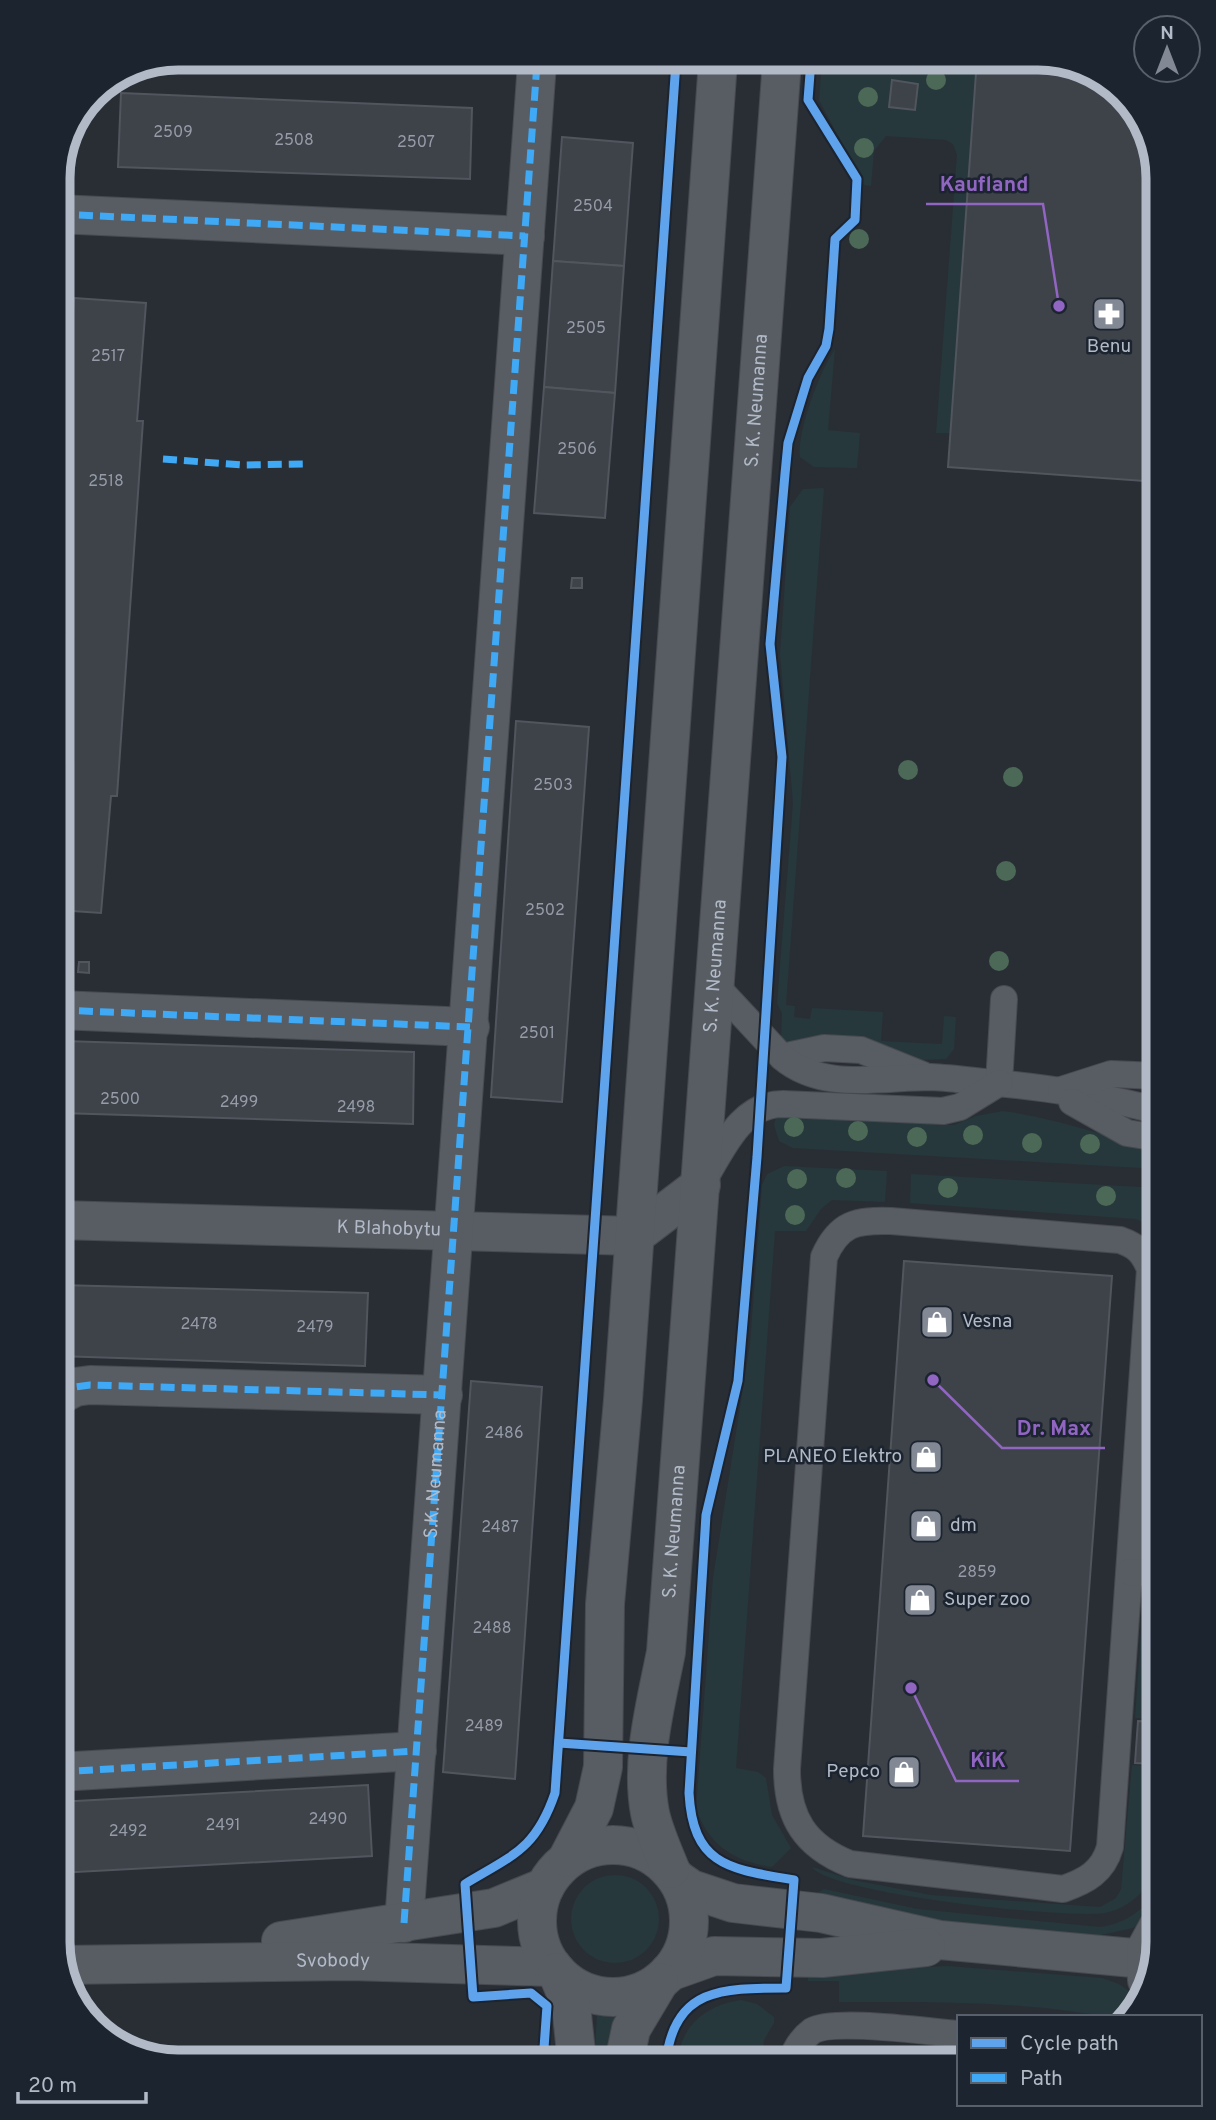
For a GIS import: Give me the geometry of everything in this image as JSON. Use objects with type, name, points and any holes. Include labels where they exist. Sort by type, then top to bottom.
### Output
[{"type":"street","name":"S.K. Neumanna","points":[[404,1923],[537,70]]},
{"type":"street","points":[[576,2050],[573,2014],[555,1970],[541,1948],[536,1923],[540,1898],[594,1808],[603,1767],[606,1604],[718,70]]},
{"type":"street","name":"S. K. Neumanna","points":[[674,1874],[650,1813],[648,1782],[653,1714],[666,1652],[778,71]]},
{"type":"street","points":[[70,216],[525,236]]},
{"type":"street","points":[[70,1010],[470,1027]]},
{"type":"street","points":[[634,1236],[701,1185]]},
{"type":"street","name":"K Blahobytu","points":[[70,1220],[634,1236]]},
{"type":"street","points":[[70,1390],[90,1385],[443,1395]]},
{"type":"street","points":[[70,1771],[417,1751]]},
{"type":"street","points":[[556,1872],[590,1848],[615,1844],[650,1853],[691,1889],[733,1903],[821,1913],[914,1935],[979,1944],[1145,1955]]},
{"type":"street","name":"Svobody","points":[[111,1963],[495,1908],[556,1872]]},
{"type":"street","points":[[627,2050],[631,2029],[664,1977],[681,1956],[689,1935],[689,1911],[674,1874]]},
{"type":"street","points":[[555,1970],[571,1985],[604,1997],[638,1993],[664,1977],[714,1956],[822,1958],[939,1945],[979,1944]]},
{"type":"street","name":"Svobody","points":[[72,1965],[350,1961],[555,1970]]},
{"type":"lane","points":[[715,985],[782,1057],[824,1048],[861,1050],[931,1077],[999,1083],[1146,1109]]},
{"type":"lane","points":[[999,1083],[1003,999]]},
{"type":"lane","points":[[1055,1092],[1111,1074],[1146,1075]]},
{"type":"lane","points":[[701,1185],[738,1125],[759,1107],[783,1104],[943,1111],[960,1107],[999,1083]]},
{"type":"lane","points":[[1055,1092],[1127,1132],[1146,1136]]},
{"type":"lane","points":[[1146,1264],[1144,1254],[1134,1245],[1108,1238],[895,1222],[858,1222],[842,1229],[832,1238],[824,1257],[820,1278],[786,1769],[793,1811],[807,1837],[825,1854],[871,1868],[1063,1889],[1082,1882],[1096,1872],[1106,1860],[1110,1847],[1129,1572],[1146,1510]]},
{"type":"lane","points":[[1129,1572],[1146,1573]]},
{"type":"lane","points":[[796,2050],[805,2037],[827,2026],[957,2034]]},
{"type":"shaded area","points":[[821,70],[976,70],[950,433],[936,433],[957,155],[953,144],[946,140],[886,136],[874,151],[871,186],[864,185],[819,100]]},
{"type":"shaded area","points":[[835,349],[828,430],[860,433],[857,468],[814,467],[800,457],[802,432],[811,401]]},
{"type":"shaded area","points":[[824,488],[786,1005],[795,1006],[794,1017],[810,1019],[812,1008],[883,1012],[881,1041],[942,1044],[944,1016],[956,1017],[954,1049],[946,1059],[920,1060],[781,1041],[782,1013],[777,1003],[793,803],[780,654],[790,507],[803,489]]},
{"type":"shaded area","points":[[1003,1111],[1023,1114],[1146,1146],[1146,1168],[793,1148],[779,1141],[774,1125],[776,1117],[954,1125],[976,1116]]},
{"type":"shaded area","points":[[784,1166],[887,1171],[885,1202],[832,1200],[821,1209],[806,1231],[775,1231],[736,1768],[758,1772],[766,1778],[772,1815],[791,1848],[772,1867],[746,1861],[725,1850],[708,1833],[696,1809],[713,1578],[750,1344],[762,1185],[767,1174]]},
{"type":"shaded area","points":[[911,1174],[1146,1187],[1146,1224],[1136,1219],[910,1203]]},
{"type":"shaded area","points":[[1146,1606],[1146,1718],[1135,1718],[1142,1618]]},
{"type":"shaded area","points":[[1132,1765],[1146,1766],[1146,1886],[1132,1901],[1111,1912],[1046,1912],[903,1895],[828,1877],[812,1867],[853,1880],[931,1895],[1100,1907],[1116,1898],[1121,1889]]},
{"type":"shaded area","points":[[615,1875],[632,1879],[646,1888],[655,1902],[659,1919],[655,1936],[646,1950],[632,1959],[615,1963],[598,1959],[584,1950],[575,1936],[571,1919],[575,1902],[584,1888],[598,1879]]},
{"type":"shaded area","points":[[824,1889],[918,1909],[1100,1927],[1118,1923],[1146,1904],[1146,1919],[1133,1928],[1097,1936],[950,1925],[815,1894]]},
{"type":"shaded area","points":[[949,1966],[1102,1978],[1119,1984],[1133,1994],[1117,2015],[984,2004],[839,2002],[839,1981],[808,1981],[808,1972]]},
{"type":"shaded area","points":[[741,2000],[757,2004],[774,2017],[774,2023],[764,2040],[763,2050],[680,2050],[684,2038],[697,2019],[728,2003]]},
{"type":"shaded area","points":[[597,2015],[616,2017],[614,2050],[595,2050]]},
{"type":"building","points":[[976,70],[1045,70],[1073,76],[1098,88],[1128,118],[1135,130],[1145,164],[1146,481],[948,467]]},
{"type":"building","points":[[892,80],[918,84],[915,110],[889,107]]},
{"type":"building","points":[[121,93],[472,108],[470,179],[118,167]]},
{"type":"building","points":[[562,137],[633,143],[624,266],[553,261]]},
{"type":"building","points":[[553,261],[624,266],[615,393],[544,387]]},
{"type":"building","points":[[74,298],[146,303],[137,421],[143,421],[117,796],[111,796],[101,913],[70,911],[70,358]]},
{"type":"building","points":[[544,387],[615,393],[605,518],[534,513]]},
{"type":"building","points":[[572,578],[582,578],[582,588],[571,588]]},
{"type":"building","points":[[516,721],[589,727],[562,1102],[491,1097]]},
{"type":"building","points":[[79,962],[89,962],[89,973],[78,972]]},
{"type":"building","points":[[70,1041],[414,1052],[413,1124],[70,1113]]},
{"type":"building","points":[[904,1261],[1112,1276],[1070,1851],[863,1836]]},
{"type":"building","points":[[70,1285],[368,1293],[365,1366],[70,1356]]},
{"type":"building","points":[[471,1381],[542,1387],[515,1779],[443,1772]]},
{"type":"building","points":[[1138,1721],[1146,1721],[1146,1764],[1135,1763]]},
{"type":"building","points":[[368,1785],[372,1856],[70,1872],[70,1801]]},
{"type":"marked path","points":[[404,1923],[536,70]]},
{"type":"marked path","points":[[70,215],[525,236]]},
{"type":"marked path","points":[[163,459],[243,465],[303,464]]},
{"type":"marked path","points":[[70,1010],[470,1027]]},
{"type":"marked path","points":[[70,1390],[90,1385],[443,1395]]},
{"type":"marked path","points":[[70,1771],[417,1751]]},
{"type":"cycle path","points":[[544,2050],[547,2006],[531,1993],[473,1997],[465,1884],[510,1857],[531,1839],[548,1812],[555,1793],[675,70]]},
{"type":"cycle path","points":[[668,2050],[679,2019],[691,2006],[706,1997],[742,1989],[786,1988],[794,1880],[752,1872],[719,1860],[707,1850],[698,1836],[692,1818],[689,1793],[706,1515],[738,1381],[757,1157],[782,757],[770,644],[788,443],[808,378],[826,346],[835,239],[855,220],[857,179],[808,100],[810,70]]},
{"type":"cycle path","points":[[559,1743],[691,1752]]},
{"type":"place","name":"Kaufland","points":[[1059,306]]},
{"type":"place","name":"Benu","points":[[1109,314]]},
{"type":"place","name":"Vesna","points":[[937,1322]]},
{"type":"place","name":"Dr. Max","points":[[933,1380]]},
{"type":"place","name":"PLANEO Elektro","points":[[926,1457]]},
{"type":"place","name":"dm","points":[[926,1526]]},
{"type":"place","name":"Super zoo","points":[[920,1600]]},
{"type":"place","name":"KiK","points":[[911,1688]]},
{"type":"place","name":"Pepco","points":[[904,1772]]}]
